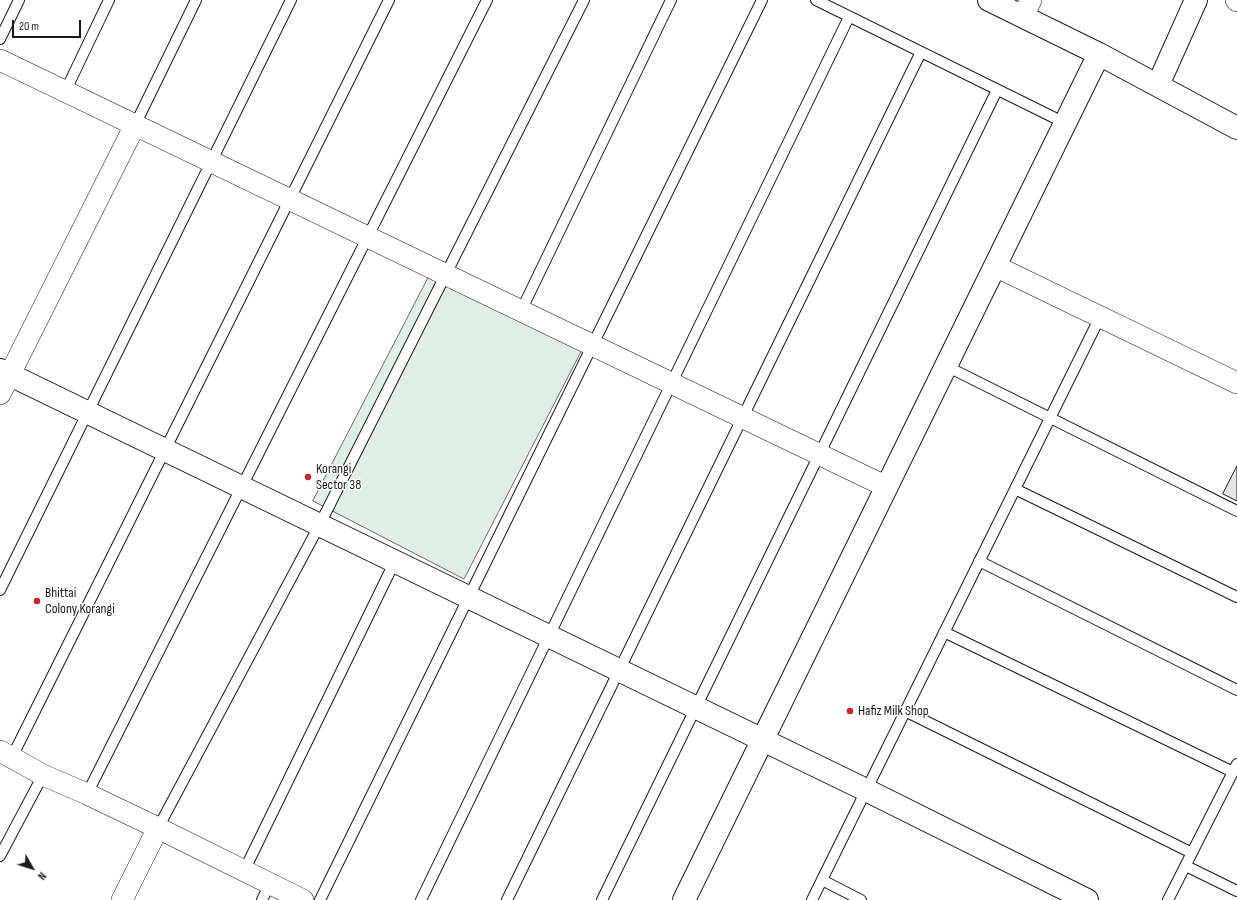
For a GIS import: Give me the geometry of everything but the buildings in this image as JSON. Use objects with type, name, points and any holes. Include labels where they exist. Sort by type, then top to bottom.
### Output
[{"type":"street","points":[[989,0],[1027,8],[1099,54],[1237,128]]},
{"type":"street","points":[[1158,85],[1196,0]]},
{"type":"street","points":[[684,900],[1099,54]]},
{"type":"street","points":[[0,60],[886,487]]},
{"type":"street","points":[[0,394],[5,372],[135,125]]},
{"type":"street","points":[[995,266],[1237,383]]},
{"type":"street","points":[[5,372],[866,790],[1087,900]]},
{"type":"street","points":[[6,754],[43,775],[87,794],[244,871],[266,892],[303,900]]},
{"type":"street","points":[[122,900],[158,828]]},
{"type":"lane","points":[[0,39],[19,0]]},
{"type":"lane","points":[[65,92],[109,0]]},
{"type":"lane","points":[[135,125],[196,0]]},
{"type":"lane","points":[[0,590],[291,0]]},
{"type":"lane","points":[[6,754],[165,449],[389,0]]},
{"type":"lane","points":[[87,794],[487,0]]},
{"type":"lane","points":[[158,828],[320,524],[584,0]]},
{"type":"lane","points":[[521,311],[671,0]]},
{"type":"lane","points":[[320,900],[762,0]]},
{"type":"lane","points":[[816,0],[1065,123]]},
{"type":"lane","points":[[421,900],[849,16]]},
{"type":"lane","points":[[507,900],[921,52]]},
{"type":"lane","points":[[602,900],[997,90]]},
{"type":"lane","points":[[812,900],[1100,317]]},
{"type":"lane","points":[[946,366],[1237,511]]},
{"type":"lane","points":[[1015,489],[1237,597]]},
{"type":"lane","points":[[244,871],[395,561]]},
{"type":"lane","points":[[979,561],[1237,690]]},
{"type":"lane","points":[[944,632],[1235,768],[1168,900]]},
{"type":"lane","points":[[905,711],[1192,853]]},
{"type":"lane","points":[[0,856],[43,775]]},
{"type":"lane","points":[[1186,866],[1237,891]]},
{"type":"lane","points":[[822,880],[862,900]]},
{"type":"green space","points":[[436,263],[587,340],[464,579],[313,501]]},
{"type":"place","name":"Korangi Sector 38","points":[[308,477]]},
{"type":"place","name":"Bhittai Colony Korangi","points":[[37,601]]},
{"type":"place","name":"Hafiz Milk Shop","points":[[850,711]]}]
